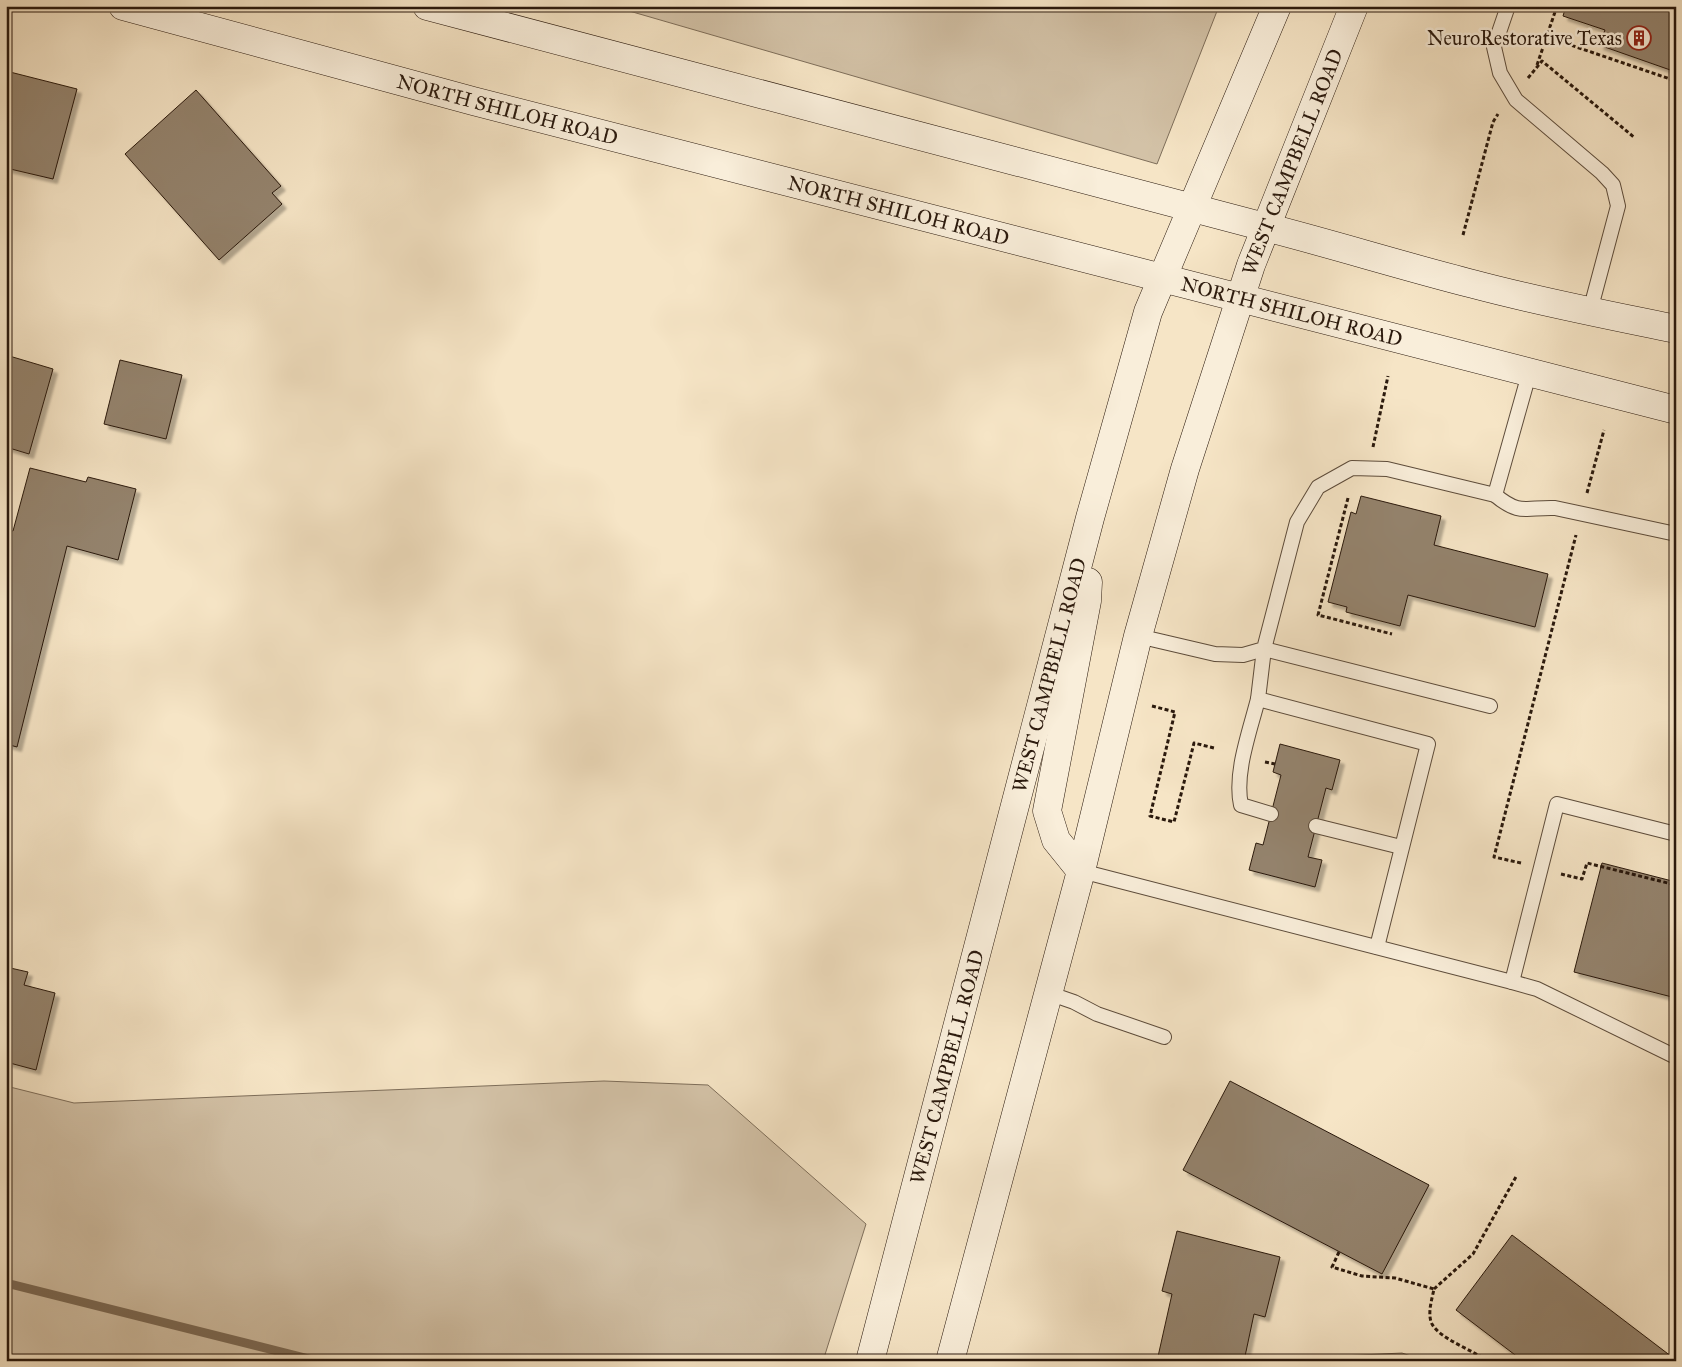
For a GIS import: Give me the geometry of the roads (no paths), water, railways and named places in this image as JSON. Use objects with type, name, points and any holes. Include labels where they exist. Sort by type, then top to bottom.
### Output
[{"type":"main road","name":"NORTH SHILOH ROAD","points":[[123,6],[473,101],[1529,374],[1676,410]]},
{"type":"main road","points":[[428,6],[1265,227],[1474,285],[1590,312],[1676,329]]},
{"type":"main road","name":"WEST CAMPBELL ROAD","points":[[870,1361],[1090,518],[1148,312],[1277,6]]},
{"type":"main road","name":"WEST CAMPBELL ROAD","points":[[950,1361],[1080,871],[1138,636],[1183,475],[1239,298],[1265,227],[1354,6]]},
{"type":"main road","points":[[1080,871],[1056,840],[1047,811],[1087,601],[1090,518]]},
{"type":"lane","points":[[1508,6],[1494,46],[1500,74],[1516,100],[1602,173],[1613,186],[1618,206],[1590,312]]},
{"type":"lane","points":[[1496,495],[1529,374]]},
{"type":"lane","points":[[1271,814],[1241,805],[1238,792],[1243,760],[1258,698],[1264,649],[1297,522],[1318,488],[1352,468],[1387,469],[1496,495],[1507,505],[1524,510],[1538,507],[1555,508],[1676,534]]},
{"type":"lane","points":[[1138,636],[1215,654],[1243,655],[1264,649],[1490,706]]},
{"type":"lane","points":[[1258,698],[1428,744],[1377,947]]},
{"type":"lane","points":[[1512,982],[1557,804],[1676,834]]},
{"type":"lane","points":[[1316,826],[1401,848]]},
{"type":"lane","points":[[1080,871],[1537,989],[1676,1057]]},
{"type":"lane","points":[[1048,993],[1074,1002],[1098,1014],[1164,1037]]},
{"type":"waterway","points":[[6,1283],[317,1361]]},
{"type":"place","name":"NeuroRestorative Texas","points":[[1639,38]]}]
